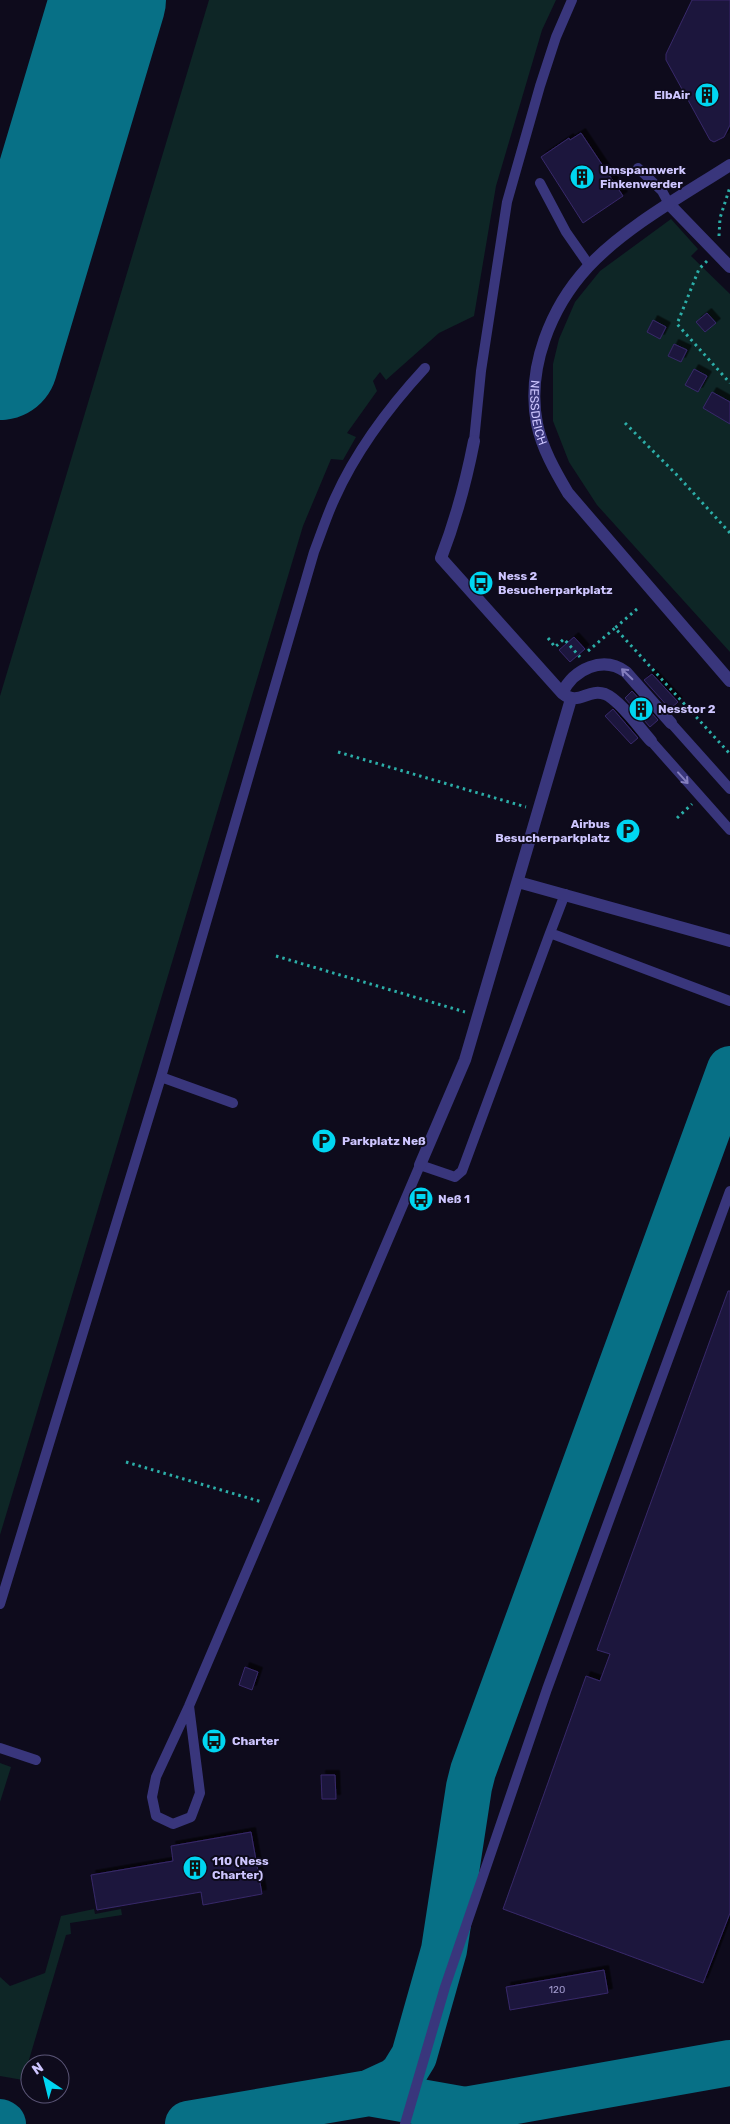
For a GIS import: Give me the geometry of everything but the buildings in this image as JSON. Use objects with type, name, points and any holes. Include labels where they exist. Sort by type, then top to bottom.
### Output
[{"type":"street","name":"NESSDEICH","points":[[730,165],[669,204],[609,248],[589,266],[570,288],[554,315],[538,362],[534,403],[542,441],[549,459],[568,492],[730,681]]},
{"type":"street","points":[[669,204],[728,265]]},
{"type":"street","points":[[474,441],[464,492],[442,558],[566,696],[578,699],[595,693],[610,697],[651,741]]},
{"type":"street","points":[[420,1165],[465,1060],[539,811],[566,696],[566,685],[582,670],[601,664],[618,666],[626,672],[671,723]]},
{"type":"street","points":[[518,882],[730,941]]},
{"type":"lane","points":[[474,441],[481,371],[507,202],[540,86],[556,37],[572,0]]},
{"type":"lane","points":[[638,168],[662,191],[669,204]]},
{"type":"lane","points":[[540,183],[566,232],[589,266]]},
{"type":"lane","points":[[0,1604],[160,1077],[314,552],[335,498],[374,428],[395,400],[425,368]]},
{"type":"lane","points":[[671,723],[730,789]]},
{"type":"lane","points":[[651,741],[730,830]]},
{"type":"lane","points":[[189,1706],[200,1793],[191,1817],[173,1824],[156,1816],[152,1797],[156,1777],[189,1706],[420,1165],[452,1176],[457,1176],[461,1173],[565,894]]},
{"type":"lane","points":[[550,933],[730,1001]]},
{"type":"lane","points":[[160,1077],[233,1104]]},
{"type":"lane","points":[[406,2124],[445,1987],[547,1689],[730,1191]]},
{"type":"lane","points":[[0,1748],[36,1760]]},
{"type":"path","points":[[728,265],[719,233],[722,210],[730,187]]},
{"type":"path","points":[[715,252],[699,269],[677,324],[730,383]]},
{"type":"path","points":[[626,423],[730,533]]},
{"type":"path","points":[[548,638],[555,647],[564,639],[581,658],[637,609]]},
{"type":"path","points":[[615,628],[730,754]]},
{"type":"path","points":[[338,752],[539,811]]},
{"type":"path","points":[[276,956],[478,1016]]},
{"type":"path","points":[[126,1462],[274,1506]]},
{"type":"green space","points":[[209,0],[556,0],[542,30],[496,186],[474,316],[439,333],[386,380],[380,372],[373,381],[377,391],[347,433],[356,437],[343,460],[331,459],[303,526],[0,1535],[0,696]]},
{"type":"green space","points":[[671,219],[698,249],[691,256],[730,294],[730,652],[597,505],[569,462],[553,421],[553,364],[559,339],[575,302],[600,271]]},
{"type":"green space","points":[[0,1763],[11,1767],[0,1802]]},
{"type":"green space","points":[[94,1909],[95,1914],[121,1909],[122,1915],[70,1923],[71,1934],[66,1935],[31,2054],[20,2054],[20,2079],[0,2076],[0,1977],[10,1986],[45,1973],[61,1916]]},
{"type":"taxiway","points":[[369,2093],[395,2081],[403,2074],[414,2056],[444,1950],[473,1771],[730,1069]]},
{"type":"taxiway","points":[[188,2124],[369,2093],[465,2110],[730,2063]]},
{"type":"runway","points":[[0,362],[108,0]]},
{"type":"place","name":"ElbAir","points":[[707,95]]},
{"type":"place","name":"Umspannwerk Finkenwerder","points":[[582,177]]},
{"type":"place","name":"Ness 2 Besucherparkplatz","points":[[481,583]]},
{"type":"place","name":"Nesstor 2","points":[[641,709]]},
{"type":"place","name":"Airbus Besucherparkplatz","points":[[628,831]]},
{"type":"place","name":"Parkplatz Neß","points":[[324,1141]]},
{"type":"place","name":"Neß 1","points":[[421,1199]]},
{"type":"place","name":"Charter","points":[[214,1741]]},
{"type":"place","name":"110 (Ness Charter)","points":[[195,1868]]}]
